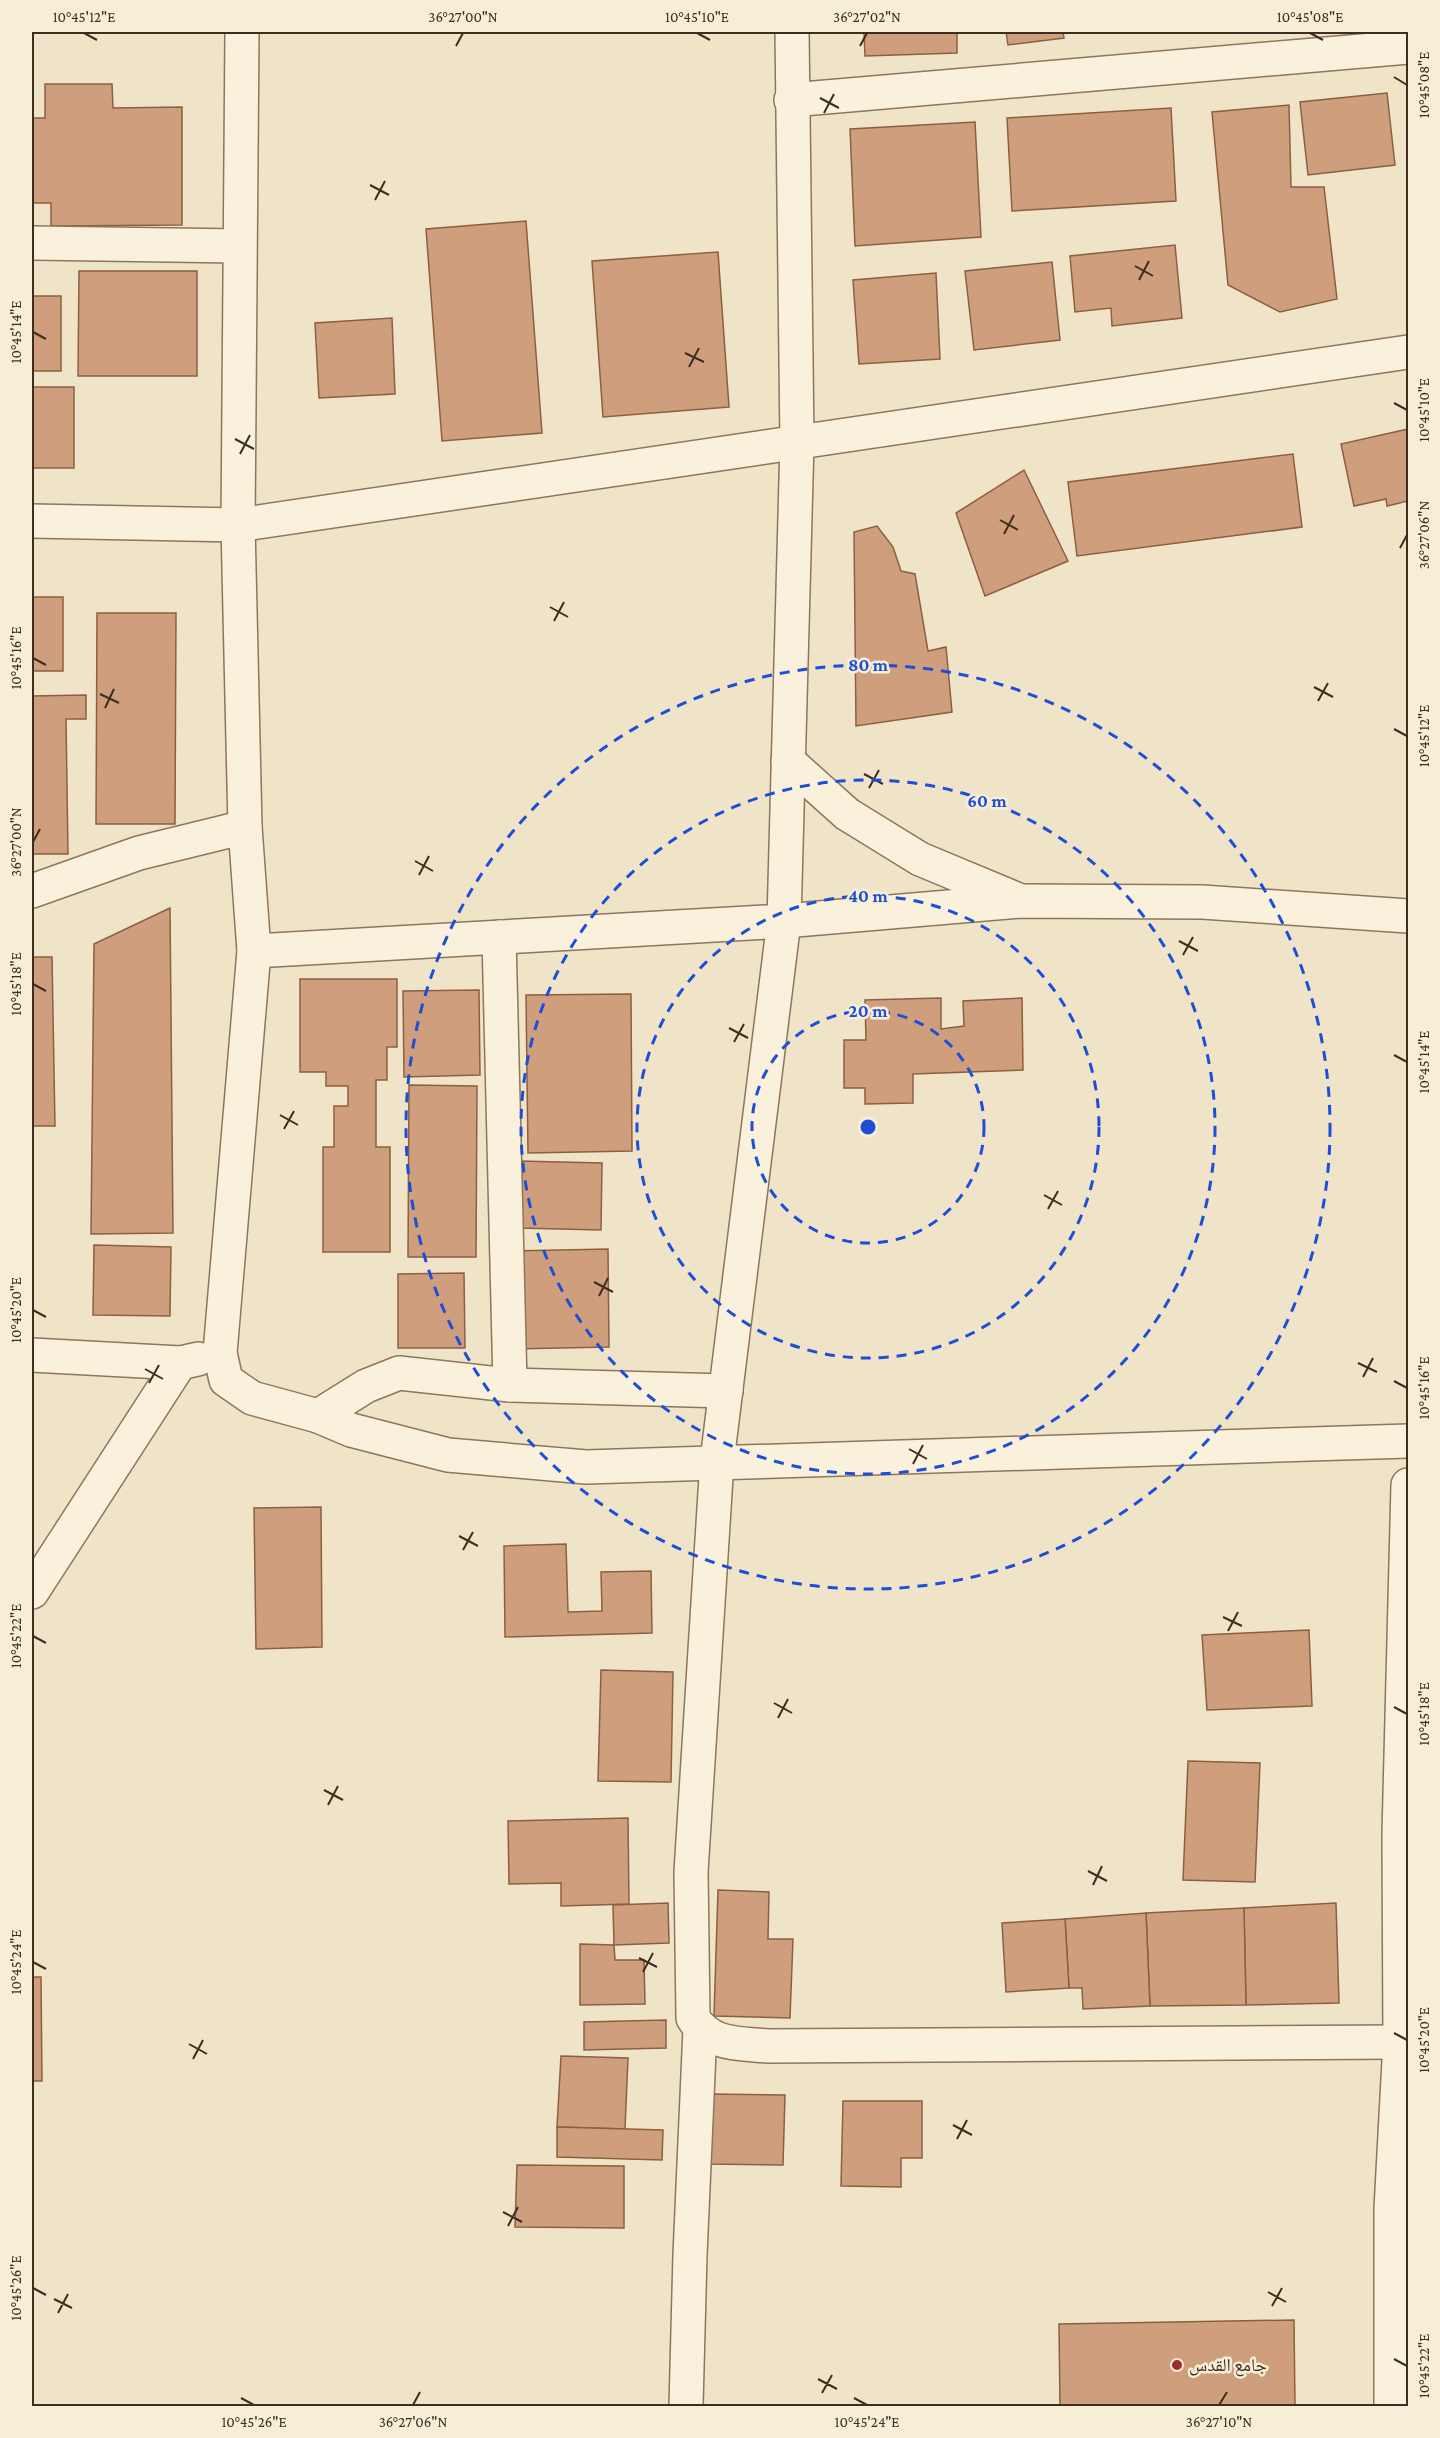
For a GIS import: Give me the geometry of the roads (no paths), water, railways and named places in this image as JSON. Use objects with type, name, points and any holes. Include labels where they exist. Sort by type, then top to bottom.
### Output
[{"type":"street","points":[[242,32],[238,525],[245,827],[254,951],[220,1353],[226,1380],[252,1398],[318,1416],[351,1430],[448,1455],[586,1467],[717,1461],[1408,1441]]},
{"type":"street","points":[[792,32],[791,100],[797,443],[784,921],[717,1461],[691,1872],[693,2018],[700,2029],[719,2041],[768,2046],[1400,2042]]},
{"type":"street","points":[[791,100],[1408,47]]},
{"type":"street","points":[[32,243],[239,246]]},
{"type":"street","points":[[32,521],[238,525],[1408,352]]},
{"type":"street","points":[[788,761],[847,814],[920,859],[1020,901]]},
{"type":"street","points":[[32,891],[139,854],[245,827]]},
{"type":"street","points":[[254,951],[784,921],[1020,901],[1202,902],[1408,916]]},
{"type":"street","points":[[499,937],[510,1385]]},
{"type":"street","points":[[32,1355],[180,1364],[220,1353]]},
{"type":"street","points":[[32,1592],[180,1364]]},
{"type":"street","points":[[318,1416],[366,1386],[399,1373],[510,1385],[726,1391]]},
{"type":"street","points":[[1391,2406],[1400,2209],[1400,2042],[1408,1485]]},
{"type":"street","points":[[686,2406],[700,2029]]},
{"type":"place","name":"جامع القدس","points":[[1177,2365]]}]
